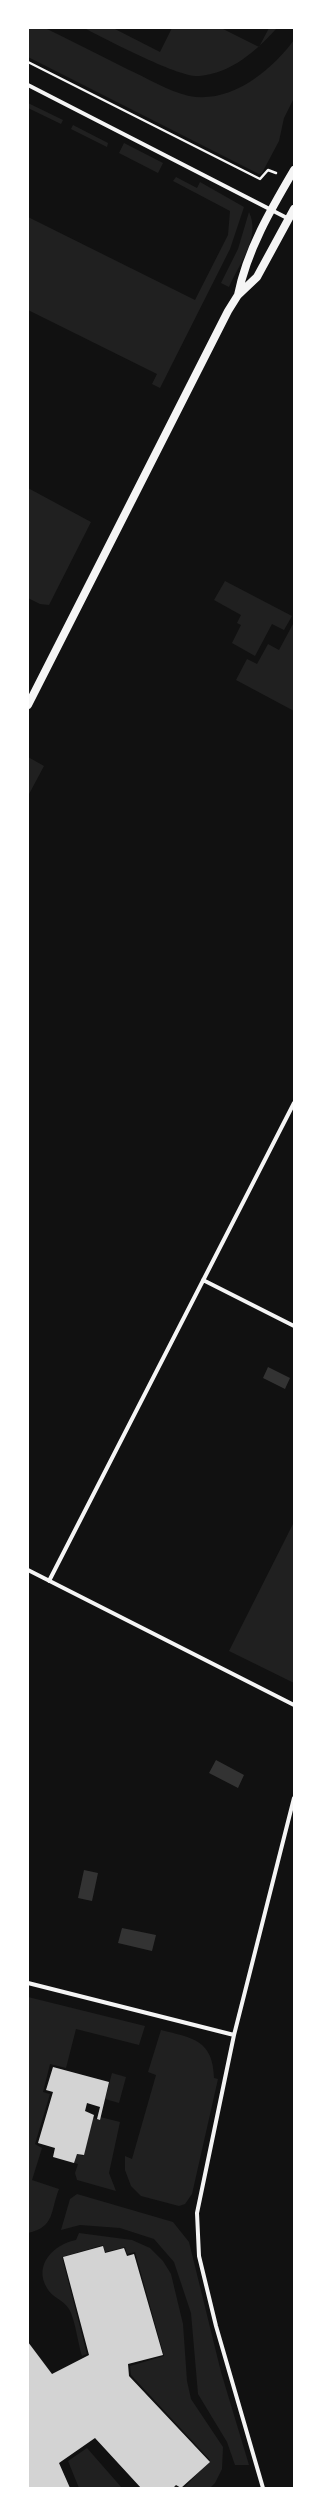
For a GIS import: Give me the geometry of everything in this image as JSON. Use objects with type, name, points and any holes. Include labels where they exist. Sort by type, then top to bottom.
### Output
[{"type":"main road","points":[[28,705],[238,295],[243,270],[272,209],[294,170]]},
{"type":"main road","points":[[238,295],[257,277],[290,219],[294,209]]},
{"type":"street","points":[[28,85],[290,219]]},
{"type":"street","points":[[49,1581],[294,1104]]},
{"type":"street","points":[[203,1280],[294,1326]]},
{"type":"street","points":[[28,1570],[294,1705]]},
{"type":"street","points":[[263,2488],[216,2326],[199,2256],[197,2213],[234,2035],[294,1798]]},
{"type":"street","points":[[28,1983],[234,2035]]},
{"type":"path","points":[[28,62],[260,179],[268,170],[278,174]]},
{"type":"shaded area","points":[[28,28],[45,28],[165,88],[189,96],[205,97],[220,95],[249,83],[274,63],[294,40],[294,98],[284,118],[279,141],[262,173],[259,174],[28,57]]},
{"type":"shaded area","points":[[84,28],[113,28],[160,52],[172,28],[221,28],[258,47],[233,66],[211,74],[199,76],[189,75],[142,57]]},
{"type":"shaded area","points":[[269,28],[277,28],[269,37],[260,45]]},
{"type":"shaded area","points":[[28,103],[63,120],[61,124],[28,108]]},
{"type":"shaded area","points":[[73,125],[108,143],[107,147],[71,129]]},
{"type":"shaded area","points":[[124,143],[163,163],[158,173],[119,153]]},
{"type":"shaded area","points":[[176,177],[197,188],[200,182],[244,207],[230,249],[160,388],[152,384],[157,374],[28,310],[28,217],[195,300],[228,235],[230,211],[173,181]]},
{"type":"shaded area","points":[[249,212],[252,221],[251,241],[229,287],[221,283],[238,249]]},
{"type":"shaded area","points":[[28,488],[91,522],[49,605],[40,604],[28,598]]},
{"type":"shaded area","points":[[225,581],[292,616],[284,630],[272,624],[255,656],[232,643],[241,625],[237,623],[241,615],[214,600]]},
{"type":"shaded area","points":[[293,624],[294,711],[236,680],[247,659],[257,664],[268,644],[279,650]]},
{"type":"shaded area","points":[[28,757],[44,766],[28,796]]},
{"type":"shaded area","points":[[268,1367],[290,1378],[285,1389],[263,1378]]},
{"type":"shaded area","points":[[294,1522],[294,1683],[229,1651]]},
{"type":"shaded area","points":[[216,1760],[244,1775],[238,1788],[209,1773]]},
{"type":"shaded area","points":[[84,1870],[98,1873],[92,1901],[78,1898]]},
{"type":"shaded area","points":[[122,1928],[156,1935],[152,1951],[118,1943]]},
{"type":"shaded area","points":[[28,1997],[145,2026],[139,2045],[76,2029],[66,2068],[50,2064],[43,2092],[50,2094],[35,2144],[42,2148],[32,2180],[59,2189],[47,2223],[43,2227],[28,2233]]},
{"type":"shaded area","points":[[161,2030],[192,2039],[205,2048],[213,2065],[214,2078],[218,2079],[192,2194],[185,2204],[179,2206],[141,2196],[131,2186],[125,2170],[125,2156],[132,2159],[156,2075],[148,2072]]},
{"type":"shaded area","points":[[112,2073],[126,2077],[119,2103],[105,2099]]},
{"type":"shaded area","points":[[100,2117],[120,2122],[109,2173],[116,2191],[77,2180],[75,2173],[78,2164],[74,2163],[77,2154],[83,2156],[93,2118],[100,2120]]},
{"type":"shaded area","points":[[77,2194],[173,2222],[189,2242],[221,2372],[249,2465],[235,2465],[227,2442],[198,2394],[191,2313],[174,2262],[154,2239],[120,2228],[80,2225],[61,2230],[70,2199]]},
{"type":"shaded area","points":[[79,2233],[132,2240],[150,2248],[163,2261],[171,2274],[183,2324],[187,2381],[191,2399],[223,2447],[222,2469],[215,2483],[210,2488],[184,2488],[210,2460],[131,2375],[130,2366],[164,2356],[135,2252],[127,2254],[125,2247],[105,2252],[103,2245],[62,2257],[87,2354],[82,2356],[75,2325],[69,2309],[64,2303],[51,2294],[47,2288],[43,2279],[43,2271],[44,2264],[48,2257],[60,2246],[76,2240]]},
{"type":"shaded area","points":[[87,2448],[122,2488],[79,2488],[68,2461]]},
{"type":"building","points":[[53,2067],[109,2082],[100,2120],[97,2119],[100,2107],[87,2103],[85,2111],[94,2115],[84,2155],[77,2154],[74,2163],[53,2157],[55,2148],[38,2143],[53,2092],[46,2090]]},
{"type":"building","points":[[103,2246],[105,2253],[124,2248],[127,2256],[134,2254],[163,2355],[128,2364],[129,2376],[210,2462],[181,2488],[176,2485],[173,2488],[141,2488],[95,2438],[59,2463],[70,2488],[28,2488],[28,2342],[52,2374],[89,2355],[63,2257]]}]
